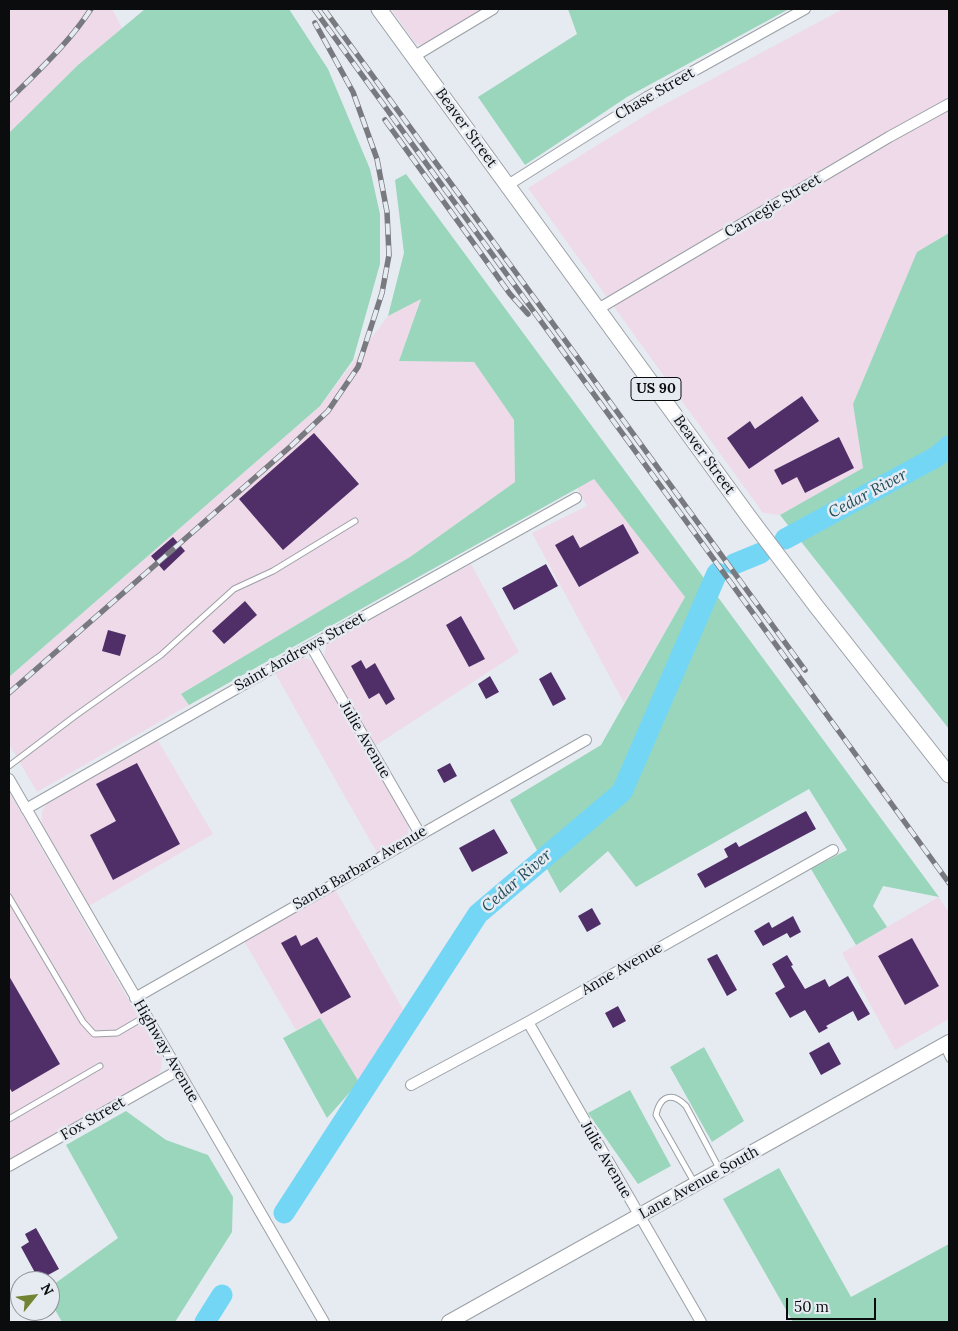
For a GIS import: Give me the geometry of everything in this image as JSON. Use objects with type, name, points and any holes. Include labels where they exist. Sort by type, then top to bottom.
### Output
[{"type":"main road","name":"Beaver Street","points":[[379,9],[777,554],[949,775]]},
{"type":"main road","name":"Lane Avenue South","points":[[449,1322],[946,1044]]},
{"type":"street","points":[[413,56],[494,9]]},
{"type":"street","name":"Chase Street","points":[[508,185],[647,97],[805,9]]},
{"type":"street","name":"Carnegie Street","points":[[598,309],[889,137],[949,104]]},
{"type":"street","name":"Saint Andrews Street","points":[[26,809],[311,646],[576,498]]},
{"type":"street","name":"Julie Avenue","points":[[311,646],[420,834]]},
{"type":"street","name":"Santa Barbara Avenue","points":[[135,998],[586,740]]},
{"type":"street","name":"Highway Avenue","points":[[9,779],[324,1322]]},
{"type":"street","name":"Anne Avenue","points":[[410,1085],[528,1022],[833,850]]},
{"type":"street","name":"Julie Avenue","points":[[528,1022],[700,1322]]},
{"type":"street","name":"Fox Street","points":[[9,1166],[177,1071]]},
{"type":"lane","points":[[9,766],[161,655],[234,589],[273,571],[355,521]]},
{"type":"lane","points":[[9,897],[83,1022],[94,1034],[117,1033],[146,1016]]},
{"type":"lane","points":[[946,1044],[949,1059]]},
{"type":"lane","points":[[9,1119],[100,1066]]},
{"type":"lane","points":[[696,1185],[656,1115],[658,1106],[663,1100],[671,1096],[679,1098],[686,1106],[720,1171]]},
{"type":"shaded area","points":[[9,9],[112,9],[122,28],[78,65],[9,133]]},
{"type":"shaded area","points":[[391,9],[484,9],[425,45],[416,44]]},
{"type":"shaded area","points":[[843,9],[949,9],[949,233],[917,253],[853,404],[863,468],[780,515],[763,513],[528,188],[654,110]]},
{"type":"shaded area","points":[[421,298],[399,361],[474,362],[514,420],[515,482],[410,557],[181,694],[189,705],[37,792],[9,744],[9,677],[320,406],[388,316]]},
{"type":"shaded area","points":[[594,479],[685,597],[624,703],[532,533],[587,506],[577,488]]},
{"type":"shaded area","points":[[471,564],[519,652],[375,746],[324,656],[327,644]]},
{"type":"shaded area","points":[[301,658],[308,659],[316,664],[409,824],[408,835],[377,853],[275,673]]},
{"type":"shaded area","points":[[157,739],[213,834],[89,906],[42,825],[42,811],[47,803]]},
{"type":"shaded area","points":[[9,792],[162,1058],[161,1069],[157,1077],[9,1160]]},
{"type":"shaded area","points":[[335,889],[405,1013],[359,1082],[320,1018],[296,1030],[244,941]]},
{"type":"shaded area","points":[[939,897],[949,913],[949,1019],[895,1050],[842,953]]},
{"type":"green space","points":[[145,9],[289,9],[328,69],[370,169],[380,214],[380,264],[353,360],[320,406],[9,677],[9,133],[78,65]]},
{"type":"green space","points":[[568,9],[789,9],[627,97],[525,165],[478,97],[577,34]]},
{"type":"green space","points":[[406,174],[939,897],[883,886],[873,906],[887,927],[856,945],[811,869],[847,850],[809,789],[636,887],[608,851],[560,893],[510,800],[601,745],[685,597],[594,479],[189,705],[181,694],[410,557],[515,482],[514,420],[474,362],[399,361],[421,299],[388,316],[404,253],[395,180]]},
{"type":"green space","points":[[949,233],[949,729],[780,515],[863,468],[853,404],[917,252]]},
{"type":"green space","points":[[320,1018],[359,1082],[327,1118],[283,1038]]},
{"type":"green space","points":[[704,1047],[744,1121],[712,1142],[670,1067]]},
{"type":"green space","points":[[630,1090],[671,1166],[638,1184],[588,1113]]},
{"type":"green space","points":[[126,1111],[166,1140],[208,1155],[233,1197],[232,1232],[175,1322],[62,1322],[60,1318],[60,1280],[118,1238],[66,1145]]},
{"type":"green space","points":[[779,1168],[851,1297],[949,1244],[949,1322],[793,1322],[723,1199]]},
{"type":"building","points":[[802,396],[819,421],[749,469],[727,438],[750,421],[755,429]]},
{"type":"building","points":[[314,433],[359,484],[283,550],[239,499]]},
{"type":"building","points":[[839,437],[854,468],[805,493],[797,477],[782,485],[774,470]]},
{"type":"building","points":[[623,524],[639,553],[579,587],[555,545],[573,535],[580,548]]},
{"type":"building","points":[[173,537],[185,551],[164,571],[151,556]]},
{"type":"building","points":[[546,564],[558,586],[514,610],[502,588]]},
{"type":"building","points":[[245,601],[257,615],[224,644],[212,631]]},
{"type":"building","points":[[461,616],[485,659],[469,667],[446,625]]},
{"type":"building","points":[[108,630],[126,635],[120,656],[102,651]]},
{"type":"building","points":[[361,660],[366,669],[375,663],[395,699],[386,705],[379,693],[369,699],[351,666]]},
{"type":"building","points":[[551,672],[566,699],[553,706],[539,679]]},
{"type":"building","points":[[490,676],[499,692],[486,699],[478,684]]},
{"type":"building","points":[[137,763],[180,844],[113,880],[90,835],[116,821],[96,784]]},
{"type":"building","points":[[450,763],[457,776],[444,783],[437,770]]},
{"type":"building","points":[[806,811],[816,829],[705,888],[697,874],[728,857],[724,849],[736,842],[739,847]]},
{"type":"building","points":[[494,829],[508,853],[472,872],[459,848]]},
{"type":"building","points":[[592,908],[601,924],[587,932],[578,916]]},
{"type":"building","points":[[793,916],[801,932],[790,938],[787,933],[763,946],[754,931],[769,922],[772,928]]},
{"type":"building","points":[[296,935],[301,946],[317,937],[351,997],[321,1014],[281,943]]},
{"type":"building","points":[[912,938],[939,986],[905,1005],[878,956]]},
{"type":"building","points":[[717,954],[737,990],[727,996],[707,959]]},
{"type":"building","points":[[787,955],[793,965],[791,966],[805,989],[825,979],[829,987],[848,976],[870,1014],[858,1021],[853,1011],[826,1026],[828,1028],[819,1033],[805,1010],[790,1018],[775,993],[785,987],[772,964]]},
{"type":"building","points":[[9,976],[60,1064],[12,1092],[9,1087]]},
{"type":"building","points":[[618,1006],[626,1021],[613,1028],[605,1013]]},
{"type":"building","points":[[829,1042],[841,1064],[821,1075],[809,1053]]},
{"type":"building","points":[[36,1228],[59,1269],[55,1271],[34,1271],[21,1247],[29,1242],[25,1234]]},
{"type":"waterway","name":"Cedar River","points":[[785,539],[936,457],[949,446]]},
{"type":"waterway","name":"Cedar River","points":[[734,564],[761,553]]},
{"type":"waterway","name":"Cedar River","points":[[284,1213],[478,914],[622,792],[717,573]]},
{"type":"waterway","name":"Cedar River","points":[[205,1322],[222,1295]]},
{"type":"railway","points":[[9,100],[63,45],[91,9]]},
{"type":"railway","points":[[314,9],[949,883]]},
{"type":"railway","points":[[324,9],[805,670]]},
{"type":"railway","points":[[9,693],[291,446],[328,411],[358,367],[382,293],[389,255],[387,212],[377,159],[353,92],[315,23]]},
{"type":"railway","points":[[385,120],[510,294],[528,314]]}]
